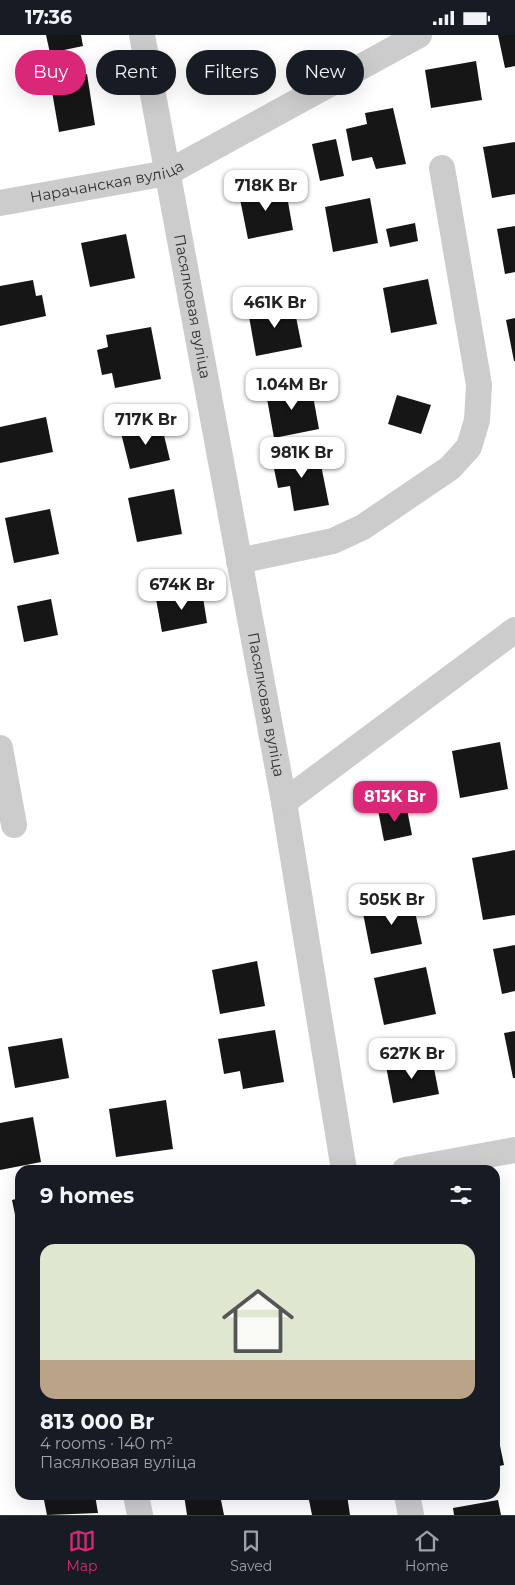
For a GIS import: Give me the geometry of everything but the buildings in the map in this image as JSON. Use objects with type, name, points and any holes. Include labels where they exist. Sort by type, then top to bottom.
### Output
[{"type":"street","name":"Пасялковая вуліца","points":[[142,35],[284,802],[343,1165]]},
{"type":"street","name":"Нарачанская вуліца","points":[[0,203],[167,173],[419,35]]},
{"type":"street","points":[[239,561],[332,541],[363,527],[450,468],[469,447],[477,420],[480,385],[442,168]]},
{"type":"street","points":[[284,802],[515,630]]},
{"type":"street","points":[[0,748],[14,825]]},
{"type":"street","points":[[432,1165],[515,1150]]},
{"type":"street","points":[[137,1500],[140,1515]]},
{"type":"street","points":[[408,1500],[411,1515]]}]
